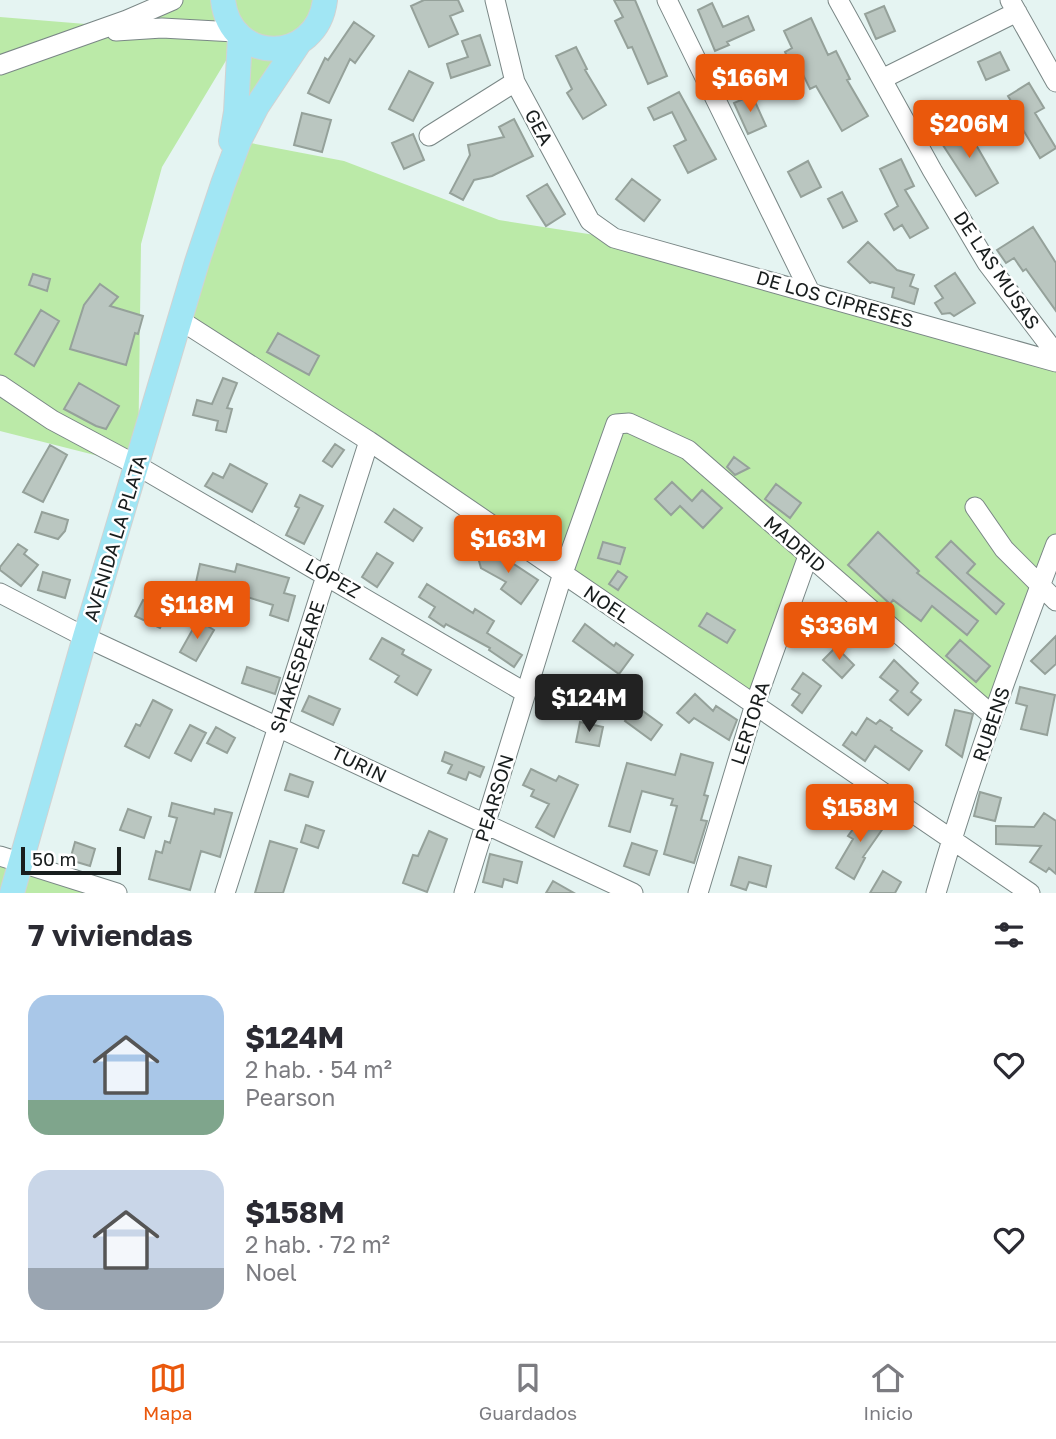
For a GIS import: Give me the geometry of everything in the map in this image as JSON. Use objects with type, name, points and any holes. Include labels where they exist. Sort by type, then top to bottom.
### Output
[{"type":"main road","points":[[223,0],[226,18],[238,35],[254,46],[269,49],[285,48],[299,43],[311,34],[327,3]]},
{"type":"main road","points":[[223,184],[236,112],[238,35]]},
{"type":"main road","points":[[223,184],[257,107],[299,43]]},
{"type":"main road","name":"AVENIDA LA PLATA","points":[[12,893],[10,859],[85,637],[223,184]]},
{"type":"street","points":[[0,65],[173,0]]},
{"type":"street","name":"GEA","points":[[495,0],[515,82],[590,221],[614,237]]},
{"type":"street","points":[[667,0],[810,292]]},
{"type":"street","name":"DE LAS MUSAS","points":[[838,0],[987,263],[1056,354]]},
{"type":"street","points":[[882,79],[1013,6],[1056,82]]},
{"type":"street","points":[[90,33],[162,28],[238,35]]},
{"type":"street","points":[[429,136],[515,82]]},
{"type":"street","name":"DE LOS CIPRESES","points":[[614,237],[1056,362]]},
{"type":"street","name":"NOEL","points":[[180,320],[369,441],[1030,893]]},
{"type":"street","name":"LÓPEZ","points":[[0,385],[52,420],[138,466],[526,693]]},
{"type":"street","name":"MADRID","points":[[616,424],[629,423],[688,450],[993,716]]},
{"type":"street","name":"PEARSON","points":[[464,893],[563,573],[616,424]]},
{"type":"street","name":"SHAKESPEARE","points":[[225,893],[369,441]]},
{"type":"street","points":[[975,508],[1004,549],[1056,601]]},
{"type":"street","name":"RUBENS","points":[[936,893],[951,839],[993,716],[1054,553]]},
{"type":"street","name":"LERTORA","points":[[698,893],[755,704],[808,556]]},
{"type":"street","name":"TURIN","points":[[0,593],[85,637],[633,893]]},
{"type":"street","points":[[10,859],[117,893]]},
{"type":"green space","points":[[173,0],[322,0],[240,141],[344,161],[499,220],[614,238],[1056,363],[1056,559],[993,716],[808,556],[755,704],[180,320],[223,184],[239,39],[162,167],[141,244],[138,466],[0,431],[0,17],[98,25]]},
{"type":"green space","points":[[0,856],[123,893],[0,893]]},
{"type":"building","points":[[424,0],[458,0],[463,11],[450,16],[458,34],[429,47],[411,6]]},
{"type":"building","points":[[614,0],[635,0],[667,76],[648,84],[632,47],[628,48],[615,21],[623,17]]},
{"type":"building","points":[[712,3],[723,27],[748,16],[754,30],[727,42],[729,45],[715,51],[698,10]]},
{"type":"building","points":[[884,6],[895,31],[876,39],[865,14]]},
{"type":"building","points":[[811,18],[828,55],[836,51],[850,79],[847,80],[868,116],[842,131],[816,86],[810,89],[795,58],[789,61],[785,52],[792,48],[784,31]]},
{"type":"building","points":[[354,22],[374,36],[355,63],[350,59],[329,103],[308,93],[325,58],[328,60]]},
{"type":"building","points":[[480,35],[490,65],[451,78],[447,64],[468,57],[462,41]]},
{"type":"building","points":[[576,47],[587,69],[585,70],[606,105],[583,119],[567,93],[572,89],[556,56]]},
{"type":"building","points":[[1000,52],[1009,70],[986,80],[978,62]]},
{"type":"building","points":[[409,71],[433,83],[413,121],[389,109]]},
{"type":"building","points":[[1029,83],[1044,108],[1035,113],[1056,148],[1040,158],[1019,123],[1015,125],[1006,110],[1014,106],[1008,96]]},
{"type":"building","points":[[679,92],[716,159],[688,173],[674,146],[686,140],[672,112],[654,120],[648,108]]},
{"type":"building","points":[[752,95],[766,126],[748,134],[734,103]]},
{"type":"building","points":[[302,113],[331,120],[322,152],[294,145]]},
{"type":"building","points":[[514,119],[533,156],[492,176],[474,180],[463,200],[450,193],[470,155],[468,145],[504,137],[499,127]]},
{"type":"building","points":[[964,124],[998,183],[976,196],[939,139]]},
{"type":"building","points":[[413,134],[424,160],[404,169],[392,143]]},
{"type":"building","points":[[901,159],[914,186],[905,190],[928,228],[910,238],[902,225],[894,230],[885,214],[898,206],[880,169]]},
{"type":"building","points":[[808,161],[821,187],[801,197],[788,172]]},
{"type":"building","points":[[632,179],[660,200],[644,221],[616,199]]},
{"type":"building","points":[[547,184],[565,214],[546,226],[527,196]]},
{"type":"building","points":[[842,192],[857,221],[843,228],[828,199]]},
{"type":"building","points":[[1033,227],[1056,263],[1056,311],[1026,269],[1023,271],[1014,258],[1006,263],[997,250]]},
{"type":"building","points":[[868,242],[897,270],[914,275],[910,286],[918,289],[914,304],[892,297],[894,288],[870,283],[848,262]]},
{"type":"building","points":[[955,273],[975,303],[954,316],[950,313],[942,314],[935,303],[943,298],[935,286]]},
{"type":"building","points":[[33,274],[50,279],[47,291],[29,285]]},
{"type":"building","points":[[100,284],[118,297],[110,306],[143,316],[126,365],[70,349],[84,305]]},
{"type":"building","points":[[41,310],[59,321],[34,366],[15,354]]},
{"type":"building","points":[[278,333],[319,356],[309,375],[267,352]]},
{"type":"building","points":[[223,378],[237,383],[227,408],[232,409],[226,432],[216,430],[218,421],[193,415],[197,400],[212,404]]},
{"type":"building","points":[[79,383],[119,406],[106,429],[64,409]]},
{"type":"building","points":[[335,444],[344,450],[332,467],[323,461]]},
{"type":"building","points":[[50,445],[67,455],[43,502],[23,492]]},
{"type":"building","points":[[734,457],[749,468],[735,475],[727,467]]},
{"type":"building","points":[[230,464],[267,484],[252,512],[205,486],[213,473],[223,478]]},
{"type":"building","points":[[672,482],[692,501],[702,490],[722,508],[703,528],[680,506],[671,515],[655,499]]},
{"type":"building","points":[[776,484],[801,503],[790,518],[765,499]]},
{"type":"building","points":[[300,495],[323,506],[304,544],[286,535],[299,508],[295,506]]},
{"type":"building","points":[[394,509],[422,528],[413,541],[385,522]]},
{"type":"building","points":[[42,512],[68,520],[65,531],[58,539],[35,532]]},
{"type":"building","points":[[878,532],[919,571],[917,573],[978,621],[967,635],[932,606],[921,621],[893,600],[890,604],[848,565]]},
{"type":"building","points":[[951,541],[975,564],[967,573],[1004,604],[996,614],[936,557]]},
{"type":"building","points":[[603,542],[625,548],[620,564],[598,558]]},
{"type":"building","points":[[18,544],[27,550],[24,554],[38,565],[21,586],[0,570]]},
{"type":"building","points":[[491,549],[538,580],[521,604],[501,589],[506,582],[481,568],[477,554]]},
{"type":"building","points":[[377,553],[393,563],[377,587],[362,577]]},
{"type":"building","points":[[200,564],[235,572],[237,564],[289,578],[284,593],[295,596],[288,621],[270,615],[273,605],[221,589],[221,592],[195,587]]},
{"type":"building","points":[[618,571],[627,577],[618,590],[609,584]]},
{"type":"building","points":[[43,572],[70,580],[65,598],[38,590]]},
{"type":"building","points":[[427,584],[473,613],[475,609],[494,621],[487,633],[522,655],[514,667],[489,650],[490,648],[446,624],[444,627],[429,617],[435,607],[419,597]]},
{"type":"building","points":[[143,600],[168,612],[160,628],[135,616]]},
{"type":"building","points":[[825,608],[841,625],[829,637],[822,631],[813,639],[804,629]]},
{"type":"building","points":[[707,613],[735,630],[727,643],[699,626]]},
{"type":"building","points":[[198,620],[214,630],[196,661],[180,652]]},
{"type":"building","points":[[585,624],[614,646],[616,643],[633,655],[619,674],[573,641]]},
{"type":"building","points":[[1056,636],[1056,664],[1045,674],[1031,661]]},
{"type":"building","points":[[382,638],[404,650],[402,654],[431,670],[417,695],[395,682],[399,676],[370,659]]},
{"type":"building","points":[[960,640],[990,666],[976,682],[946,656]]},
{"type":"building","points":[[836,647],[854,665],[842,678],[823,660]]},
{"type":"building","points":[[894,660],[918,683],[911,692],[921,700],[908,715],[890,700],[898,691],[880,677]]},
{"type":"building","points":[[247,667],[280,678],[275,694],[242,683]]},
{"type":"building","points":[[803,673],[821,686],[802,713],[792,705],[800,694],[792,689]]},
{"type":"building","points":[[549,686],[571,693],[565,709],[543,702]]},
{"type":"building","points":[[1020,687],[1055,695],[1047,735],[1021,729],[1027,706],[1016,703]]},
{"type":"building","points":[[695,694],[713,711],[716,706],[737,720],[729,740],[694,718],[689,723],[677,713]]},
{"type":"building","points":[[309,696],[340,709],[333,725],[302,711]]},
{"type":"building","points":[[153,700],[172,710],[149,758],[125,746],[136,724],[140,726]]},
{"type":"building","points":[[636,706],[662,725],[651,740],[625,721]]},
{"type":"building","points":[[955,710],[973,714],[962,757],[946,745]]},
{"type":"building","points":[[867,718],[876,724],[880,720],[922,751],[909,770],[875,746],[865,761],[843,745],[852,732],[856,735]]},
{"type":"building","points":[[580,722],[603,727],[599,746],[576,742]]},
{"type":"building","points":[[190,725],[206,733],[191,761],[175,753]]},
{"type":"building","points":[[216,727],[235,738],[227,753],[207,743]]},
{"type":"building","points":[[445,752],[484,767],[480,777],[469,772],[466,780],[448,773],[452,765],[442,761]]},
{"type":"building","points":[[681,754],[713,763],[704,795],[708,796],[701,820],[707,821],[694,863],[664,854],[677,806],[671,805],[673,799],[642,791],[630,832],[609,826],[627,763],[675,775]]},
{"type":"building","points":[[531,769],[556,781],[559,776],[578,785],[554,837],[536,827],[549,804],[531,796],[534,790],[523,785]]},
{"type":"building","points":[[290,774],[313,782],[308,797],[285,790]]},
{"type":"building","points":[[980,792],[1001,798],[995,821],[974,816]]},
{"type":"building","points":[[172,803],[214,814],[215,809],[232,813],[220,857],[201,851],[190,890],[149,879],[156,851],[162,853],[165,841],[170,843],[177,818],[169,816]]},
{"type":"building","points":[[128,809],[151,817],[144,838],[120,830]]},
{"type":"building","points":[[867,810],[886,824],[863,857],[865,858],[854,879],[836,868],[853,839],[848,836]]},
{"type":"building","points":[[1044,813],[1056,821],[1056,874],[1049,868],[1046,872],[1030,862],[1041,846],[996,844],[996,826],[1034,827]]},
{"type":"building","points":[[306,825],[324,831],[318,848],[301,842]]},
{"type":"building","points":[[429,831],[447,839],[427,892],[403,883],[413,855],[418,856]]},
{"type":"building","points":[[270,841],[297,849],[283,893],[255,893]]},
{"type":"building","points":[[75,842],[95,849],[90,866],[70,860]]},
{"type":"building","points":[[632,843],[657,851],[649,875],[624,866]]},
{"type":"building","points":[[490,854],[522,862],[517,883],[504,879],[502,887],[483,882]]},
{"type":"building","points":[[739,857],[771,866],[766,887],[749,882],[746,890],[731,885]]},
{"type":"building","points":[[883,871],[901,882],[895,893],[870,893]]},
{"type":"building","points":[[553,881],[574,893],[546,893]]}]
